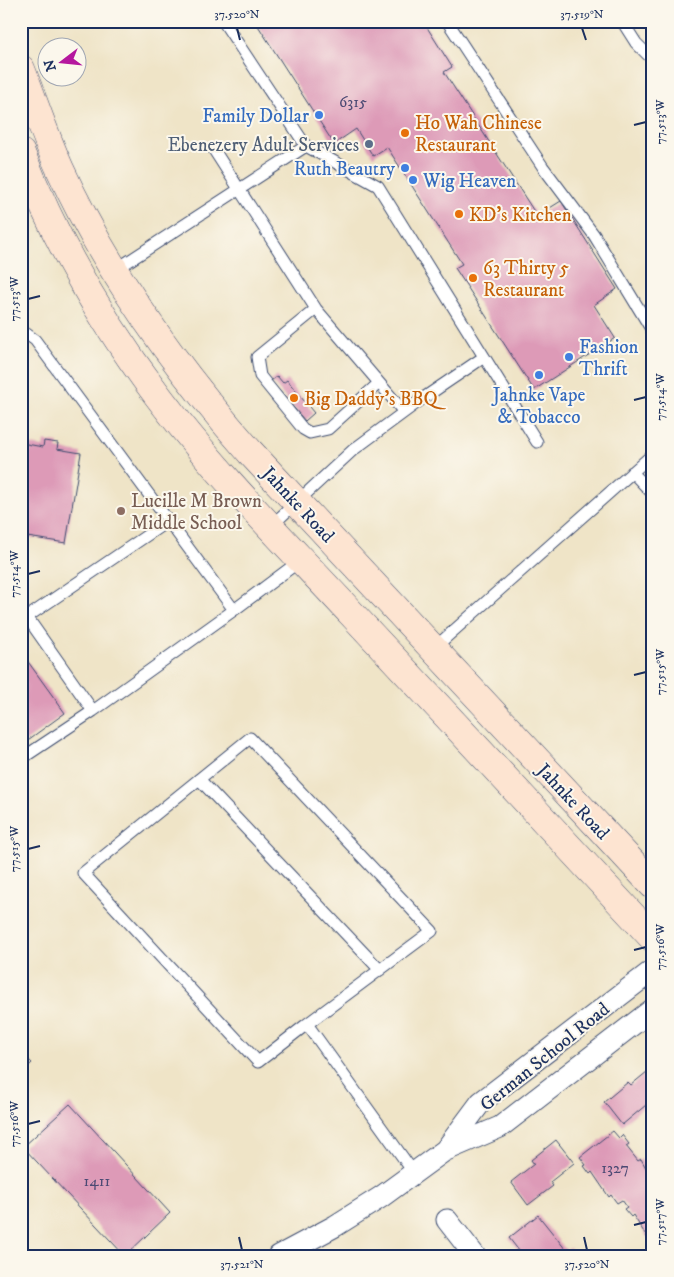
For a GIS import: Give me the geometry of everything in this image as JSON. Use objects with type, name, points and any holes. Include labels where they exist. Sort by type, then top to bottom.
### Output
[{"type":"main road","name":"Jahnke Road","points":[[21,69],[60,170],[115,270],[161,342],[203,397],[297,502],[653,885]]},
{"type":"main road","name":"Jahnke Road","points":[[21,153],[62,246],[118,340],[181,425],[302,560],[653,938]]},
{"type":"street","name":"German School Road","points":[[444,1151],[481,1102],[653,970]]},
{"type":"street","name":"German School Road","points":[[279,1256],[335,1226],[444,1151],[500,1127],[653,1009]]},
{"type":"street","points":[[447,1220],[474,1256]]},
{"type":"lane","points":[[223,21],[306,146],[378,186],[537,442]]},
{"type":"lane","points":[[447,21],[543,167],[594,235],[653,332]]},
{"type":"lane","points":[[622,21],[636,43],[653,60]]},
{"type":"lane","points":[[115,270],[240,191],[306,146]]},
{"type":"lane","points":[[214,150],[316,309],[404,412]]},
{"type":"lane","points":[[316,309],[257,358],[260,376],[303,429],[310,433],[328,429],[379,383]]},
{"type":"lane","points":[[21,330],[35,340],[234,610]]},
{"type":"lane","points":[[271,526],[353,450],[484,357]]},
{"type":"lane","points":[[433,649],[653,454]]},
{"type":"lane","points":[[632,472],[653,494]]},
{"type":"lane","points":[[93,711],[27,617],[168,521]]},
{"type":"lane","points":[[21,759],[93,711],[302,560]]},
{"type":"lane","points":[[250,738],[432,931],[258,1062],[83,873],[198,780],[250,738]]},
{"type":"lane","points":[[198,780],[380,970]]},
{"type":"lane","points":[[307,1024],[414,1173]]},
{"type":"building","points":[[255,21],[423,21],[452,67],[444,72],[537,216],[561,201],[617,289],[594,305],[615,338],[534,390],[455,268],[462,264],[387,147],[373,156],[356,129],[334,144]]},
{"type":"building","name":"Big Daddy's BBQ","points":[[277,376],[283,383],[287,380],[314,413],[305,421],[271,381]]},
{"type":"building","points":[[44,441],[58,443],[57,449],[81,453],[66,543],[21,536],[21,443],[43,447]]},
{"type":"building","points":[[21,652],[65,713],[21,745]]},
{"type":"building","points":[[21,1052],[32,1063],[21,1073]]},
{"type":"building","points":[[653,1067],[653,1105],[649,1108],[646,1105],[622,1125],[604,1102],[628,1082],[631,1085]]},
{"type":"building","points":[[70,1104],[170,1213],[125,1256],[23,1147]]},
{"type":"building","points":[[613,1131],[619,1138],[622,1135],[629,1144],[626,1146],[638,1161],[641,1159],[650,1175],[653,1173],[653,1239],[649,1240],[633,1215],[631,1217],[624,1209],[627,1207],[622,1200],[617,1203],[611,1195],[609,1197],[592,1172],[590,1174],[584,1166],[586,1165],[580,1157]]},
{"type":"building","points":[[556,1140],[574,1163],[550,1182],[553,1186],[528,1205],[511,1182],[534,1164],[531,1160]]},
{"type":"building","points":[[538,1215],[566,1250],[570,1248],[576,1256],[523,1256],[509,1238]]},
{"type":"place","name":"Family Dollar","points":[[319,115]]},
{"type":"place","name":"Ho Wah Chinese Restaurant","points":[[405,133]]},
{"type":"place","name":"Ebenezery Adult Services","points":[[369,144]]},
{"type":"place","name":"Ruth Beautry","points":[[405,168]]},
{"type":"place","name":"Wig Heaven","points":[[413,180]]},
{"type":"place","name":"KD's Kitchen","points":[[459,214]]},
{"type":"place","name":"63 Thirty 5 Restaurant","points":[[473,278]]},
{"type":"place","name":"Fashion Thrift","points":[[569,357]]},
{"type":"place","name":"Jahnke Vape & Tobacco","points":[[539,375]]},
{"type":"place","name":"Big Daddy's BBQ","points":[[294,398]]},
{"type":"place","name":"Lucille M Brown Middle School","points":[[121,511]]}]
